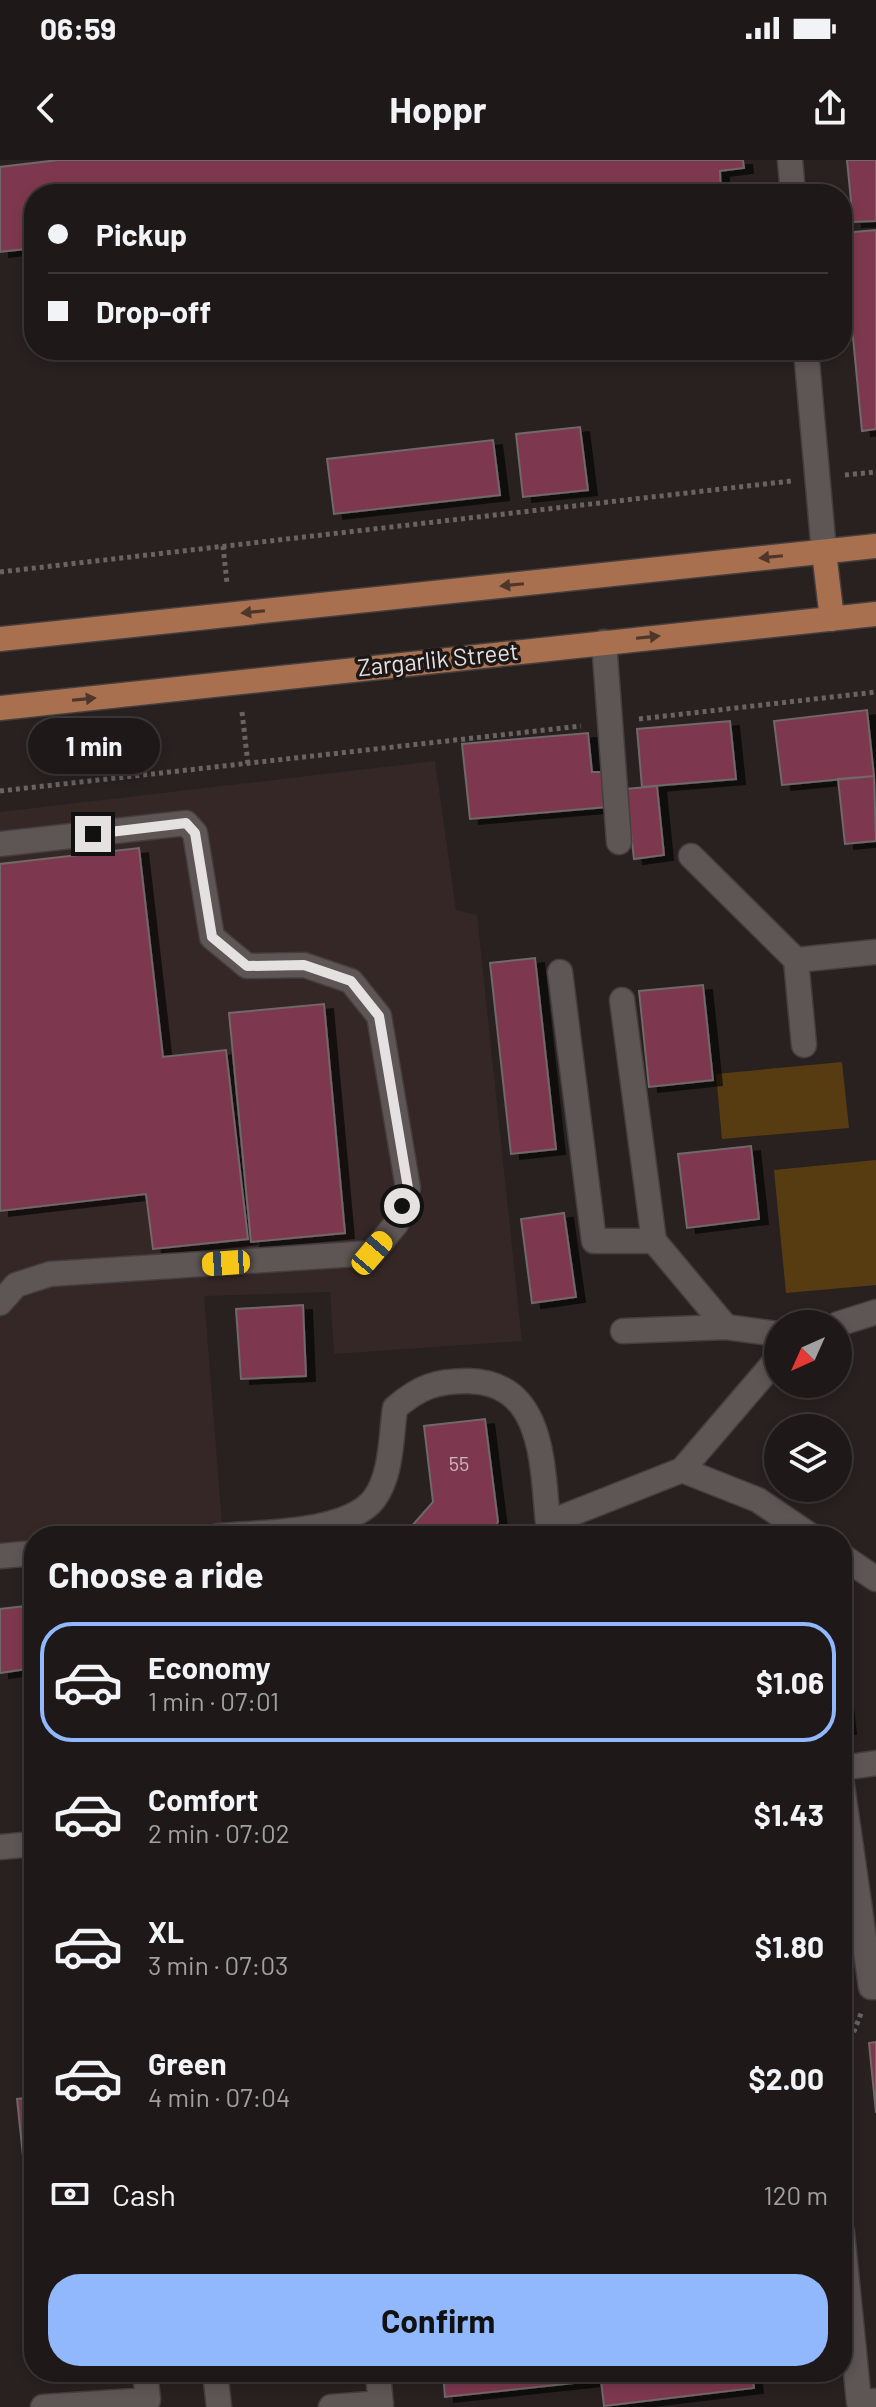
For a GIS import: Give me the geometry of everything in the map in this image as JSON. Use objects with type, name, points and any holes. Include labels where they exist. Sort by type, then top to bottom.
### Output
[{"type":"main road","points":[[0,639],[824,552],[875,555]]},
{"type":"main road","points":[[824,552],[832,619]]},
{"type":"main road","name":"Zargarlik Street","points":[[0,708],[876,614]]},
{"type":"lane","points":[[790,160],[792,184]]},
{"type":"lane","points":[[807,360],[824,552]]},
{"type":"lane","points":[[604,642],[619,842]]},
{"type":"lane","points":[[0,844],[186,823],[195,833],[212,937],[247,966],[304,965],[351,981],[379,1016],[408,1188],[396,1224],[372,1253],[50,1274],[16,1285],[0,1303]]},
{"type":"lane","points":[[691,856],[796,960],[804,1045]]},
{"type":"lane","points":[[796,960],[876,952]]},
{"type":"lane","points":[[560,972],[594,1241],[654,1241]]},
{"type":"lane","points":[[622,1000],[654,1241],[726,1327]]},
{"type":"lane","points":[[852,1320],[876,1312]]},
{"type":"lane","points":[[623,1331],[726,1327],[764,1332]]},
{"type":"lane","points":[[557,1526],[682,1470],[764,1374]]},
{"type":"lane","points":[[316,1526],[352,1516],[374,1499],[386,1473],[395,1408],[415,1390],[450,1381],[477,1381],[504,1388],[527,1411],[539,1444],[548,1526]]},
{"type":"lane","points":[[682,1470],[758,1500],[796,1526]]},
{"type":"lane","points":[[0,1556],[24,1554]]},
{"type":"lane","points":[[852,1563],[876,1579]]},
{"type":"lane","points":[[852,1767],[876,1763]]},
{"type":"lane","points":[[0,1847],[24,1845]]},
{"type":"lane","points":[[852,1848],[874,1987]]},
{"type":"lane","points":[[852,2332],[859,2402],[876,2401]]},
{"type":"lane","points":[[43,2407],[148,2400],[146,2382]]},
{"type":"lane","points":[[216,2382],[219,2407]]},
{"type":"lane","points":[[331,2407],[381,2405],[379,2382]]},
{"type":"path","points":[[0,572],[876,472]]},
{"type":"path","points":[[223,546],[227,583]]},
{"type":"path","points":[[625,721],[876,692]]},
{"type":"path","points":[[242,711],[248,764]]},
{"type":"path","points":[[0,791],[594,724]]},
{"type":"path","points":[[852,2039],[874,1987]]},
{"type":"shaded area","points":[[435,761],[456,910],[477,915],[522,1341],[334,1354],[330,1292],[204,1296],[222,1524],[24,1526],[24,1544],[0,1546],[0,812]]},
{"type":"shaded area","points":[[842,1062],[849,1128],[722,1139],[716,1074]]},
{"type":"shaded area","points":[[876,1160],[876,1285],[786,1293],[774,1170]]},
{"type":"building","points":[[58,160],[743,160],[744,168],[720,171],[721,184],[24,184],[24,249],[0,252],[0,167]]},
{"type":"building","points":[[847,160],[876,160],[876,221],[853,222],[852,184],[849,184]]},
{"type":"building","points":[[876,230],[876,429],[862,431],[852,327],[852,232]]},
{"type":"building","points":[[580,427],[588,490],[523,497],[516,434]]},
{"type":"building","points":[[493,440],[500,495],[334,514],[327,459]]},
{"type":"building","points":[[867,710],[874,776],[782,785],[774,721]]},
{"type":"building","points":[[730,721],[736,779],[642,787],[637,729]]},
{"type":"building","points":[[588,733],[592,772],[604,772],[607,807],[470,819],[462,744]]},
{"type":"building","points":[[874,776],[876,841],[845,844],[838,779]]},
{"type":"building","points":[[657,786],[664,855],[634,859],[626,789]]},
{"type":"building","points":[[139,848],[163,1057],[226,1050],[248,1239],[153,1249],[146,1194],[0,1211],[0,864]]},
{"type":"building","points":[[535,958],[556,1149],[511,1154],[490,963]]},
{"type":"building","points":[[703,985],[713,1080],[649,1087],[639,991]]},
{"type":"building","points":[[324,1004],[345,1233],[251,1242],[229,1013]]},
{"type":"building","points":[[751,1146],[759,1219],[687,1228],[678,1154]]},
{"type":"building","points":[[564,1213],[576,1297],[532,1303],[521,1219]]},
{"type":"building","points":[[303,1305],[306,1376],[241,1379],[236,1309]]},
{"type":"building","points":[[485,1419],[498,1522],[495,1526],[412,1526],[433,1502],[424,1426]]},
{"type":"building","points":[[24,1606],[24,1669],[0,1673],[0,1609]]},
{"type":"building","points":[[876,2042],[876,2113],[869,2043]]},
{"type":"building","points":[[24,2098],[24,2166],[17,2099]]},
{"type":"building","points":[[444,2382],[583,2382],[445,2397]]},
{"type":"building","points":[[601,2382],[753,2382],[754,2388],[604,2406]]},
{"type":"route","points":[[93,834],[186,823],[195,833],[212,937],[247,966],[304,965],[351,981],[379,1016],[408,1188],[402,1206]]}]
